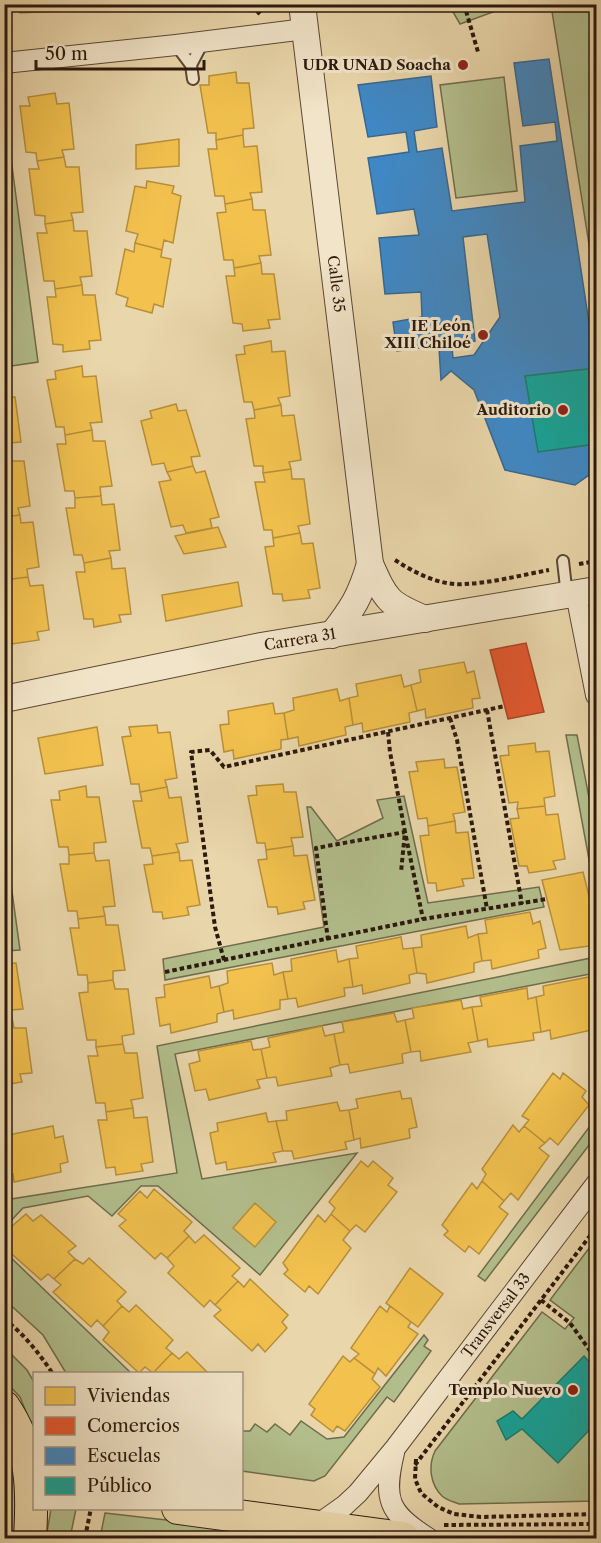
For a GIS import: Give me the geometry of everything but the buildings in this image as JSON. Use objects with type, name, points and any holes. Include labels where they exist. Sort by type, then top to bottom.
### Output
[{"type":"main road","points":[[4,1407],[15,1422],[32,1467],[30,1539]]},
{"type":"main road","points":[[185,1510],[402,1539]]},
{"type":"street","points":[[4,63],[203,42],[303,17]]},
{"type":"street","name":"Calle 35","points":[[303,17],[383,594],[400,609],[425,619]]},
{"type":"street","name":"Calle 35","points":[[332,635],[361,594],[379,560]]},
{"type":"street","points":[[580,593],[597,695]]},
{"type":"street","name":"Carrera 31","points":[[4,699],[261,646],[580,593]]},
{"type":"street","name":"Transversal 33","points":[[313,1528],[358,1493],[396,1448],[597,1184]]},
{"type":"street","name":"Transversal 33","points":[[389,1499],[388,1476],[396,1448]]},
{"type":"street","points":[[389,1499],[402,1519],[428,1539]]},
{"type":"lane","points":[[190,65],[203,42]]},
{"type":"lane","points":[[176,45],[190,65],[193,79]]},
{"type":"lane","points":[[563,564],[580,593]]},
{"type":"path","points":[[464,4],[478,52]]},
{"type":"path","points":[[379,560],[437,581],[463,585],[563,564],[597,561]]},
{"type":"path","points":[[224,960],[215,927],[192,753],[210,750],[224,768],[505,706]]},
{"type":"path","points":[[487,710],[522,904]]},
{"type":"path","points":[[450,718],[457,740],[488,909]]},
{"type":"path","points":[[388,732],[423,919]]},
{"type":"path","points":[[401,872],[405,832]]},
{"type":"path","points":[[328,940],[316,848],[405,832]]},
{"type":"path","points":[[165,972],[423,919],[547,900]]},
{"type":"path","points":[[389,1499],[597,1228]]},
{"type":"path","points":[[522,1284],[570,1323],[597,1359]]},
{"type":"path","points":[[4,1318],[16,1327],[52,1372]]},
{"type":"path","points":[[416,1455],[415,1479],[422,1493],[438,1507],[454,1514],[481,1517],[597,1514]]},
{"type":"path","points":[[84,1539],[91,1510]]},
{"type":"green space","points":[[449,5],[512,5],[460,24]]},
{"type":"green space","points":[[551,5],[596,5],[596,288]]},
{"type":"green space","points":[[504,77],[517,191],[456,198],[440,85]]},
{"type":"green space","points":[[4,106],[38,362],[5,367],[5,346],[11,345],[4,300]]},
{"type":"green space","points":[[566,735],[577,735],[596,834],[596,897]]},
{"type":"green space","points":[[404,796],[428,903],[539,887],[544,907],[165,980],[163,959],[324,927],[307,807],[311,807],[337,841],[383,818],[377,800]]},
{"type":"green space","points":[[4,833],[20,950],[4,951]]},
{"type":"green space","points":[[596,957],[596,978],[590,974],[175,1054],[202,1179],[357,1153],[260,1275],[158,1186],[141,1186],[112,1216],[88,1196],[23,1208],[5,1227],[5,1200],[177,1173],[157,1046]]},
{"type":"green space","points":[[596,1118],[596,1136],[485,1281],[478,1276]]},
{"type":"green space","points":[[596,1239],[596,1501],[459,1504],[446,1499],[438,1491],[431,1475],[435,1451],[542,1312],[565,1329],[574,1318],[550,1300]]},
{"type":"green space","points":[[4,1252],[130,1372],[65,1372],[43,1335],[5,1300]]},
{"type":"green space","points":[[424,1335],[428,1340],[424,1346],[431,1351],[394,1402],[387,1397],[325,1476],[314,1481],[243,1471],[243,1431],[250,1431],[255,1424],[267,1432],[275,1424],[290,1435],[301,1421],[327,1439],[344,1437]]},
{"type":"green space","points":[[4,1347],[27,1370],[33,1380],[33,1430],[20,1397],[5,1381]]},
{"type":"green space","points":[[4,1435],[15,1462],[16,1538],[5,1538]]},
{"type":"green space","points":[[51,1510],[76,1510],[70,1538],[46,1538]]},
{"type":"green space","points":[[105,1513],[324,1538],[100,1538]]},
{"type":"place","name":"UDR UNAD Soacha","points":[[463,65]]},
{"type":"place","name":"IE León XIII Chiloé","points":[[483,335]]},
{"type":"place","name":"Auditorio","points":[[563,410]]},
{"type":"place","name":"Templo Nuevo","points":[[573,1390]]}]
